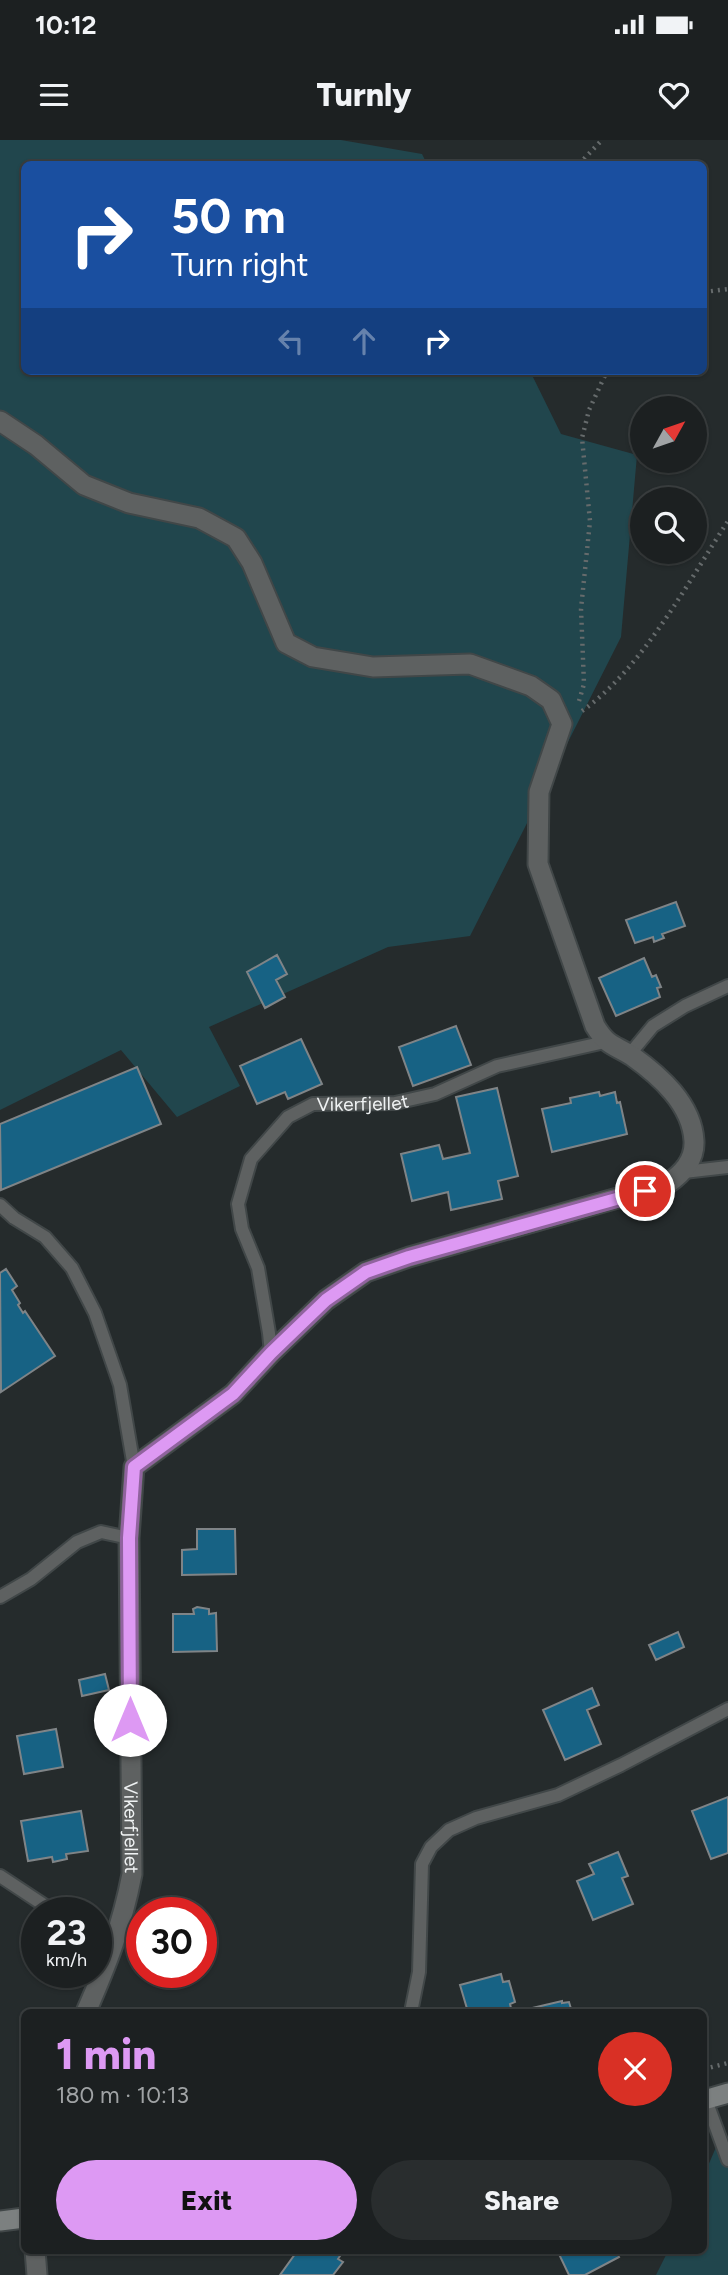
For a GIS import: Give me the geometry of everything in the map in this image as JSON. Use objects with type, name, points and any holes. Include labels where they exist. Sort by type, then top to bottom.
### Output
[{"type":"main road","points":[[707,2099],[728,2093]]},
{"type":"main road","points":[[0,2221],[21,2218]]},
{"type":"street","points":[[0,421],[36,444],[85,485],[129,503],[199,518],[236,538],[253,563],[286,643],[304,653],[313,657],[373,667],[470,664],[531,686],[551,701],[562,724],[539,792],[538,864],[585,1002],[605,1042],[629,1055],[666,1085],[682,1105],[693,1128],[694,1147],[684,1172],[667,1184],[409,1257],[366,1272],[326,1300],[233,1394],[134,1467]]},
{"type":"street","name":"Vikerfjellet","points":[[112,1934],[125,1912],[132,1874],[129,1538],[134,1467]]},
{"type":"street","name":"Vikerfjellet","points":[[87,2009],[93,1988]]},
{"type":"street","points":[[35,2254],[37,2275]]},
{"type":"lane","points":[[629,1055],[653,1026],[685,1006],[728,986]]},
{"type":"lane","name":"Vikerfjellet","points":[[271,1353],[258,1268],[242,1229],[238,1204],[251,1159],[288,1116],[313,1104],[395,1103],[435,1094],[497,1066],[605,1042]]},
{"type":"lane","points":[[684,1172],[728,1167]]},
{"type":"lane","points":[[0,1205],[14,1218],[45,1237],[72,1268],[95,1313],[120,1385],[134,1467]]},
{"type":"lane","points":[[0,1597],[31,1579],[77,1542],[101,1532],[129,1538]]},
{"type":"lane","points":[[412,2009],[419,1972],[422,1864],[431,1847],[449,1830],[476,1818],[558,1795],[728,1709]]},
{"type":"lane","points":[[0,1876],[32,1897]]},
{"type":"lane","points":[[707,2108],[728,2160]]},
{"type":"path","points":[[582,161],[602,140]]},
{"type":"path","points":[[707,292],[728,289]]},
{"type":"path","points":[[562,724],[576,707],[584,684],[581,609],[590,522],[582,438],[589,410],[605,375]]},
{"type":"path","points":[[562,724],[601,698],[651,638],[728,521]]},
{"type":"path","points":[[707,2068],[728,2063]]},
{"type":"shaded area","points":[[0,140],[341,140],[422,154],[426,161],[21,161],[21,375],[532,375],[561,434],[630,453],[630,473],[635,473],[634,487],[630,487],[630,535],[621,637],[470,936],[388,947],[209,1027],[240,1086],[177,1117],[121,1050],[0,1110]]},
{"type":"shaded area","points":[[728,2142],[728,2275],[656,2275],[666,2254],[707,2254],[707,2168],[717,2145]]},
{"type":"building","points":[[676,902],[685,926],[662,934],[664,938],[654,942],[653,937],[635,943],[626,920]]},
{"type":"building","points":[[277,955],[287,974],[276,980],[285,997],[265,1008],[247,972]]},
{"type":"building","points":[[644,958],[652,977],[656,975],[661,987],[657,988],[660,997],[616,1016],[599,978]]},
{"type":"building","points":[[456,1026],[471,1065],[413,1086],[399,1047]]},
{"type":"building","points":[[301,1039],[322,1084],[288,1099],[285,1092],[257,1104],[240,1066]]},
{"type":"building","points":[[137,1067],[161,1124],[1,1190],[0,1124]]},
{"type":"building","points":[[497,1088],[518,1176],[498,1181],[502,1199],[451,1210],[448,1192],[412,1201],[401,1154],[439,1145],[443,1159],[470,1153],[456,1097]]},
{"type":"building","points":[[599,1092],[600,1096],[615,1092],[627,1134],[552,1152],[542,1109],[571,1103],[570,1098]]},
{"type":"building","points":[[6,1269],[17,1286],[12,1290],[20,1303],[18,1305],[23,1313],[25,1311],[55,1356],[1,1392],[0,1273]]},
{"type":"building","points":[[197,1529],[235,1529],[236,1574],[182,1575],[182,1550],[197,1549]]},
{"type":"building","points":[[193,1609],[209,1609],[209,1614],[216,1613],[217,1651],[173,1652],[173,1614],[194,1614]]},
{"type":"building","points":[[678,1632],[684,1647],[656,1660],[649,1645]]},
{"type":"building","points":[[105,1674],[109,1690],[82,1696],[79,1680]]},
{"type":"building","points":[[592,1688],[599,1705],[587,1710],[601,1744],[565,1760],[543,1710]]},
{"type":"building","points":[[56,1729],[63,1767],[24,1774],[17,1736]]},
{"type":"building","points":[[728,1797],[728,1853],[711,1859],[692,1811]]},
{"type":"building","points":[[81,1811],[88,1851],[66,1854],[67,1859],[53,1862],[52,1857],[28,1861],[21,1821]]},
{"type":"building","points":[[618,1852],[628,1876],[622,1878],[633,1904],[593,1920],[577,1881],[594,1874],[589,1864]]},
{"type":"building","points":[[501,1974],[503,1982],[509,1981],[515,2002],[510,2004],[511,2009],[467,2009],[460,1985]]},
{"type":"building","points":[[562,2001],[569,2002],[571,2009],[528,2009]]},
{"type":"building","points":[[295,2254],[341,2254],[338,2259],[343,2262],[333,2275],[280,2275]]},
{"type":"building","points":[[559,2254],[617,2254],[619,2257],[585,2275],[569,2275]]},
{"type":"route","points":[[130,1720],[129,1538],[134,1467],[233,1394],[326,1300],[366,1272],[409,1257],[645,1191]]}]
